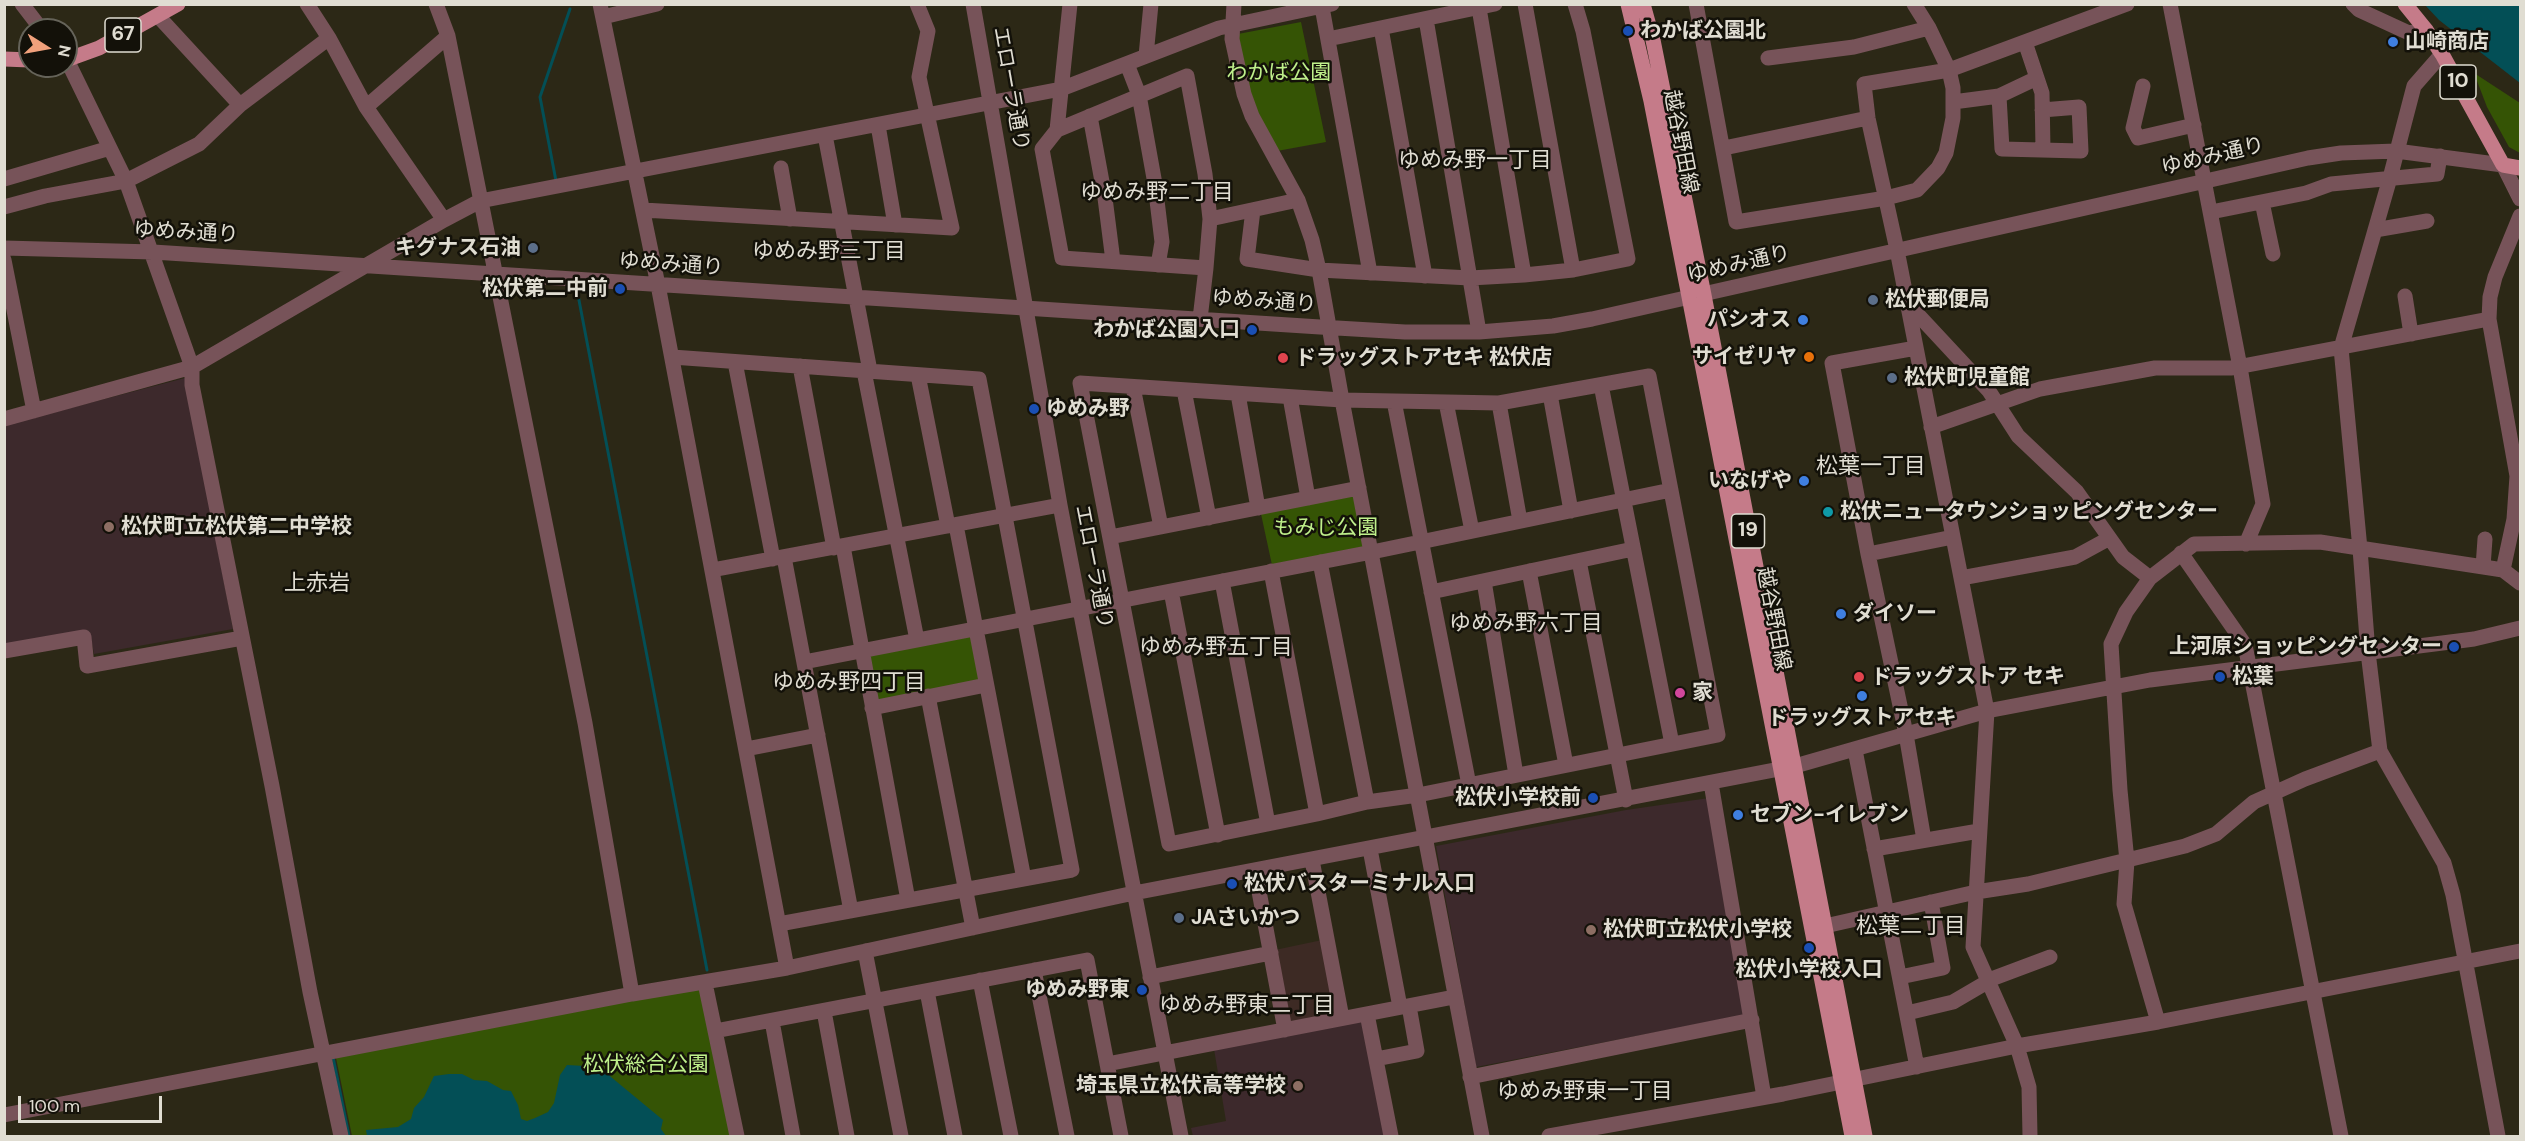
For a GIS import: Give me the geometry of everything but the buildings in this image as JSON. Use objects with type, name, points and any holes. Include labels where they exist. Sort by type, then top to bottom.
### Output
[{"type":"main road","name":"67","points":[[78,55],[99,48],[178,4]]},
{"type":"main road","name":"越谷野田線","points":[[1628,4],[1697,297]]},
{"type":"main road","name":"越谷野田線","points":[[1643,4],[1657,60],[1697,297],[1848,1081],[1865,1137]]},
{"type":"main road","name":"10","points":[[2404,4],[2442,54],[2503,165]]},
{"type":"main road","points":[[2503,165],[2520,168]]},
{"type":"main road","name":"越谷野田線","points":[[1787,768],[1825,926],[1848,1081],[1852,1137]]},
{"type":"street","points":[[22,4],[33,18]]},
{"type":"street","points":[[307,4],[366,106],[444,220]]},
{"type":"street","points":[[436,4],[448,36],[585,723],[631,991]]},
{"type":"street","points":[[657,4],[602,11],[672,357],[787,968]]},
{"type":"street","points":[[643,210],[952,228],[919,77],[928,31],[917,4]]},
{"type":"street","name":"エローラ通り","points":[[973,4],[1060,505],[1180,1137]]},
{"type":"street","points":[[1057,130],[1070,4]]},
{"type":"street","points":[[1146,56],[1151,4]]},
{"type":"street","points":[[1234,4],[1232,39],[1244,94],[1252,116],[1298,200],[1312,240],[1319,270],[1482,1137]]},
{"type":"street","points":[[1328,39],[1495,4]]},
{"type":"street","points":[[1525,4],[1574,270]]},
{"type":"street","points":[[1253,210],[1247,259],[1319,270],[1470,278],[1524,276],[1574,270],[1628,259],[1583,31],[1575,4]]},
{"type":"street","points":[[1696,4],[1736,222],[1886,198],[1917,190],[1938,168],[1946,153],[1953,118],[1953,88],[1949,70],[1929,28],[1914,4]]},
{"type":"street","points":[[2030,1137],[2029,1088],[2017,1046],[1973,947],[1987,711],[1908,304],[1868,118],[1864,84],[1949,70],[2127,4]]},
{"type":"street","points":[[2170,4],[2240,367],[2263,504],[2246,544]]},
{"type":"street","points":[[2354,4],[2359,10],[2409,33],[2426,30]]},
{"type":"street","points":[[4,419],[192,367],[480,201],[1060,88],[1233,24],[1327,5],[1328,39],[1370,273]]},
{"type":"street","points":[[1479,8],[1524,276]]},
{"type":"street","points":[[158,16],[240,105]]},
{"type":"street","points":[[1426,19],[1479,332]]},
{"type":"street","points":[[1381,28],[1425,276]]},
{"type":"street","points":[[1768,58],[1854,47],[1929,28]]},
{"type":"street","points":[[366,106],[448,36]]},
{"type":"street","points":[[4,207],[45,196],[126,181],[199,144],[240,105],[329,39]]},
{"type":"street","points":[[2025,42],[2042,93],[2043,149]]},
{"type":"street","points":[[2442,54],[2414,86],[2341,348],[2361,549],[2368,652],[2380,751],[2444,863],[2455,904],[2498,1137]]},
{"type":"street","points":[[1127,64],[1139,95],[1155,184],[1162,242],[1158,265]]},
{"type":"street","points":[[1200,319],[1206,268],[1210,219],[1205,174],[1187,76],[1057,130],[1042,149],[1062,258],[1206,268]]},
{"type":"street","points":[[75,78],[126,181],[192,367],[192,385],[310,992],[341,1137]]},
{"type":"street","points":[[1953,102],[1999,96],[2037,78]]},
{"type":"street","points":[[2143,86],[2133,128],[2138,138],[2194,125]]},
{"type":"street","points":[[1999,96],[2002,148],[2081,151],[2079,107],[2042,110]]},
{"type":"street","points":[[1090,116],[1105,198],[1113,261]]},
{"type":"street","points":[[1724,148],[1868,118]]},
{"type":"street","points":[[878,125],[895,225]]},
{"type":"street","points":[[825,135],[857,297],[895,536],[917,640]]},
{"type":"street","points":[[4,179],[110,148]]},
{"type":"street","name":"ゆめみ通り","points":[[4,248],[153,252],[1405,332],[1479,332],[1553,326],[1697,297],[2308,158],[2341,153],[2396,151],[2503,165]]},
{"type":"street","points":[[2211,212],[2306,193],[2331,184],[2437,174],[2440,156]]},
{"type":"street","points":[[2503,165],[2520,199]]},
{"type":"street","points":[[781,168],[790,219]]},
{"type":"street","points":[[1210,219],[1298,200]]},
{"type":"street","points":[[2262,202],[2273,254]]},
{"type":"street","points":[[2504,570],[2514,519],[2518,476],[2489,320],[2490,297],[2495,278],[2520,216]]},
{"type":"street","points":[[2375,230],[2427,221]]},
{"type":"street","points":[[4,260],[34,411]]},
{"type":"street","points":[[2405,296],[2411,334]]},
{"type":"street","points":[[1908,304],[1989,391],[2018,436],[2077,492],[2108,539],[2123,557],[2150,578]]},
{"type":"street","points":[[1931,427],[2040,389],[2156,368],[2240,367],[2489,320]]},
{"type":"street","points":[[1916,348],[1832,363],[1868,554],[1906,734],[1924,840]]},
{"type":"street","points":[[672,357],[979,379],[1072,870],[779,924]]},
{"type":"street","points":[[735,362],[778,558],[804,662],[851,911]]},
{"type":"street","points":[[800,366],[862,651],[908,900]]},
{"type":"street","points":[[918,375],[976,628],[1024,879]]},
{"type":"street","points":[[1649,376],[1718,735],[1418,795],[1367,802],[1169,844],[1080,383],[1342,400],[1499,403],[1649,376]]},
{"type":"street","points":[[1601,385],[1672,744]]},
{"type":"street","points":[[1133,387],[1161,527]]},
{"type":"street","points":[[1184,390],[1209,518]]},
{"type":"street","points":[[1238,394],[1258,508]]},
{"type":"street","points":[[1550,394],[1571,511]]},
{"type":"street","points":[[1290,397],[1308,498]]},
{"type":"street","points":[[1394,401],[1469,785]]},
{"type":"street","points":[[1446,402],[1472,531]]},
{"type":"street","points":[[1499,403],[1520,521]]},
{"type":"street","points":[[1110,537],[1359,489]]},
{"type":"street","points":[[804,662],[1271,572],[1671,490]]},
{"type":"street","points":[[712,570],[1060,505]]},
{"type":"street","points":[[1868,554],[1953,537]]},
{"type":"street","points":[[1961,578],[2074,558],[2108,539]]},
{"type":"street","points":[[2483,567],[2485,539]]},
{"type":"street","points":[[2158,1022],[2124,904],[2127,861],[2111,644],[2126,612],[2150,578],[2194,544],[2320,542],[2504,570],[2520,583]]},
{"type":"street","points":[[1431,592],[1633,549]]},
{"type":"street","points":[[2181,553],[2245,645],[2341,1137]]},
{"type":"street","points":[[1579,561],[1626,800]]},
{"type":"street","points":[[1320,562],[1367,802]]},
{"type":"street","points":[[1529,571],[1566,765]]},
{"type":"street","points":[[1271,572],[1317,814]]},
{"type":"street","points":[[1222,581],[1268,824]]},
{"type":"street","points":[[1484,581],[1516,775]]},
{"type":"street","points":[[1171,591],[1218,835]]},
{"type":"street","points":[[4,1115],[324,1055],[631,991],[705,983],[787,968],[1134,893],[1787,768],[1987,711],[2113,687],[2249,666],[2474,639],[2520,628]]},
{"type":"street","points":[[4,651],[84,637],[87,666],[242,638]]},
{"type":"street","points":[[872,708],[986,685]]},
{"type":"street","points":[[928,696],[973,928]]},
{"type":"street","points":[[746,749],[818,735]]},
{"type":"street","points":[[1855,750],[1917,1067]]},
{"type":"street","points":[[1825,926],[1976,892],[2028,884],[2185,846],[2216,834],[2254,802],[2380,751]]},
{"type":"street","points":[[1711,783],[1764,1097]]},
{"type":"street","points":[[1874,849],[1979,831]]},
{"type":"street","points":[[1370,849],[1404,1006],[1417,1051],[1376,1059]]},
{"type":"street","points":[[1312,860],[1342,1018]]},
{"type":"street","points":[[1255,870],[1285,1029]]},
{"type":"street","points":[[1900,977],[1943,968],[1931,902]]},
{"type":"street","points":[[865,951],[901,1137]]},
{"type":"street","points":[[1549,1137],[2520,951]]},
{"type":"street","points":[[1150,977],[1271,953]]},
{"type":"street","points":[[1907,1013],[1953,1002],[1987,982],[2050,957]]},
{"type":"street","points":[[715,1031],[1087,960],[1121,1137]]},
{"type":"street","points":[[1034,970],[1067,1137]]},
{"type":"street","points":[[980,980],[1011,1137]]},
{"type":"street","points":[[705,983],[737,1137]]},
{"type":"street","points":[[927,991],[956,1137]]},
{"type":"street","points":[[1107,1064],[1454,997]]},
{"type":"street","points":[[824,1011],[847,1137]]},
{"type":"street","points":[[1367,1014],[1391,1137]]},
{"type":"street","points":[[1470,1077],[1752,1020]]},
{"type":"street","points":[[772,1021],[793,1137]]},
{"type":"shaded area","name":"松伏町立松伏第二中学校","points":[[185,378],[233,629],[94,654],[90,633],[5,645],[5,425]]},
{"type":"shaded area","name":"松伏町立松伏小学校","points":[[1709,798],[1745,1015],[1476,1067],[1436,846],[1626,810]]},
{"type":"shaded area","points":[[1322,940],[1336,1013],[1291,1024],[1275,950]]},
{"type":"shaded area","name":"埼玉県立松伏高等学校","points":[[1359,1020],[1365,1023],[1386,1136],[1193,1136],[1191,1128],[1226,1121],[1214,1049]]},
{"type":"green space","name":"わかば公園","points":[[1301,22],[1326,142],[1277,151],[1263,127],[1248,85],[1238,34]]},
{"type":"green space","points":[[2474,73],[2520,103],[2520,153],[2509,147],[2487,107]]},
{"type":"green space","name":"もみじ公園","points":[[1351,495],[1355,499],[1364,544],[1362,549],[1272,565],[1261,514]]},
{"type":"green space","points":[[972,632],[982,681],[876,703],[866,654]]},
{"type":"green space","name":"松伏総合公園","points":[[703,985],[734,1136],[352,1136],[335,1053]]},
{"type":"water","points":[[2425,5],[2520,5],[2520,83],[2439,20]]},
{"type":"water","points":[[567,1065],[602,1067],[663,1120],[661,1129],[666,1136],[367,1136],[366,1130],[398,1127],[411,1119],[414,1108],[424,1097],[434,1076],[449,1074],[462,1074],[511,1091],[518,1105],[521,1119],[527,1121],[548,1112],[554,1103],[560,1075]]},
{"type":"waterway","points":[[556,181],[540,97],[570,9]]},
{"type":"waterway","points":[[578,295],[707,970]]},
{"type":"waterway","points":[[333,1057],[349,1136]]},
{"type":"place","name":"わかば公園北","points":[[1628,31]]},
{"type":"place","name":"山崎商店","points":[[2393,42]]},
{"type":"place","name":"キグナス石油","points":[[533,248]]},
{"type":"place","name":"松伏第二中前","points":[[620,289]]},
{"type":"place","name":"松伏郵便局","points":[[1873,300]]},
{"type":"place","name":"パシオス","points":[[1803,320]]},
{"type":"place","name":"わかば公園入口","points":[[1252,330]]},
{"type":"place","name":"サイゼリヤ","points":[[1809,357]]},
{"type":"place","name":"ドラッグストアセキ 松伏店","points":[[1283,358]]},
{"type":"place","name":"松伏町児童館","points":[[1892,378]]},
{"type":"place","name":"ゆめみ野","points":[[1034,409]]},
{"type":"place","name":"いなげや","points":[[1804,481]]},
{"type":"place","name":"松伏ニュータウンショッピングセンター","points":[[1828,512]]},
{"type":"place","name":"松伏町立松伏第二中学校","points":[[109,527]]},
{"type":"place","name":"ダイソー","points":[[1841,614]]},
{"type":"place","name":"上河原ショッピングセンター","points":[[2454,647]]},
{"type":"place","name":"ドラッグストア セキ","points":[[1859,677]]},
{"type":"place","name":"松葉","points":[[2220,677]]},
{"type":"place","name":"家","points":[[1680,693]]},
{"type":"place","name":"ドラッグストアセキ","points":[[1862,696]]},
{"type":"place","name":"松伏小学校前","points":[[1593,798]]},
{"type":"place","name":"セブン-イレブン","points":[[1738,815]]},
{"type":"place","name":"松伏バスターミナル入口","points":[[1232,884]]},
{"type":"place","name":"JAさいかつ","points":[[1179,918]]},
{"type":"place","name":"松伏町立松伏小学校","points":[[1591,930]]},
{"type":"place","name":"松伏小学校入口","points":[[1809,948]]},
{"type":"place","name":"ゆめみ野東","points":[[1142,990]]},
{"type":"place","name":"埼玉県立松伏高等学校","points":[[1298,1086]]},
{"type":"district","name":"ゆめみ野一丁目","points":[[1475,161]]},
{"type":"district","name":"ゆめみ野二丁目","points":[[1157,193]]},
{"type":"district","name":"ゆめみ野三丁目","points":[[829,252]]},
{"type":"district","name":"松葉一丁目","points":[[1871,467]]},
{"type":"district","name":"上赤岩","points":[[317,584]]},
{"type":"district","name":"ゆめみ野六丁目","points":[[1526,624]]},
{"type":"district","name":"ゆめみ野五丁目","points":[[1216,648]]},
{"type":"district","name":"ゆめみ野四丁目","points":[[849,683]]},
{"type":"district","name":"松葉二丁目","points":[[1911,927]]},
{"type":"district","name":"ゆめみ野東二丁目","points":[[1247,1006]]},
{"type":"district","name":"ゆめみ野東一丁目","points":[[1585,1092]]}]
